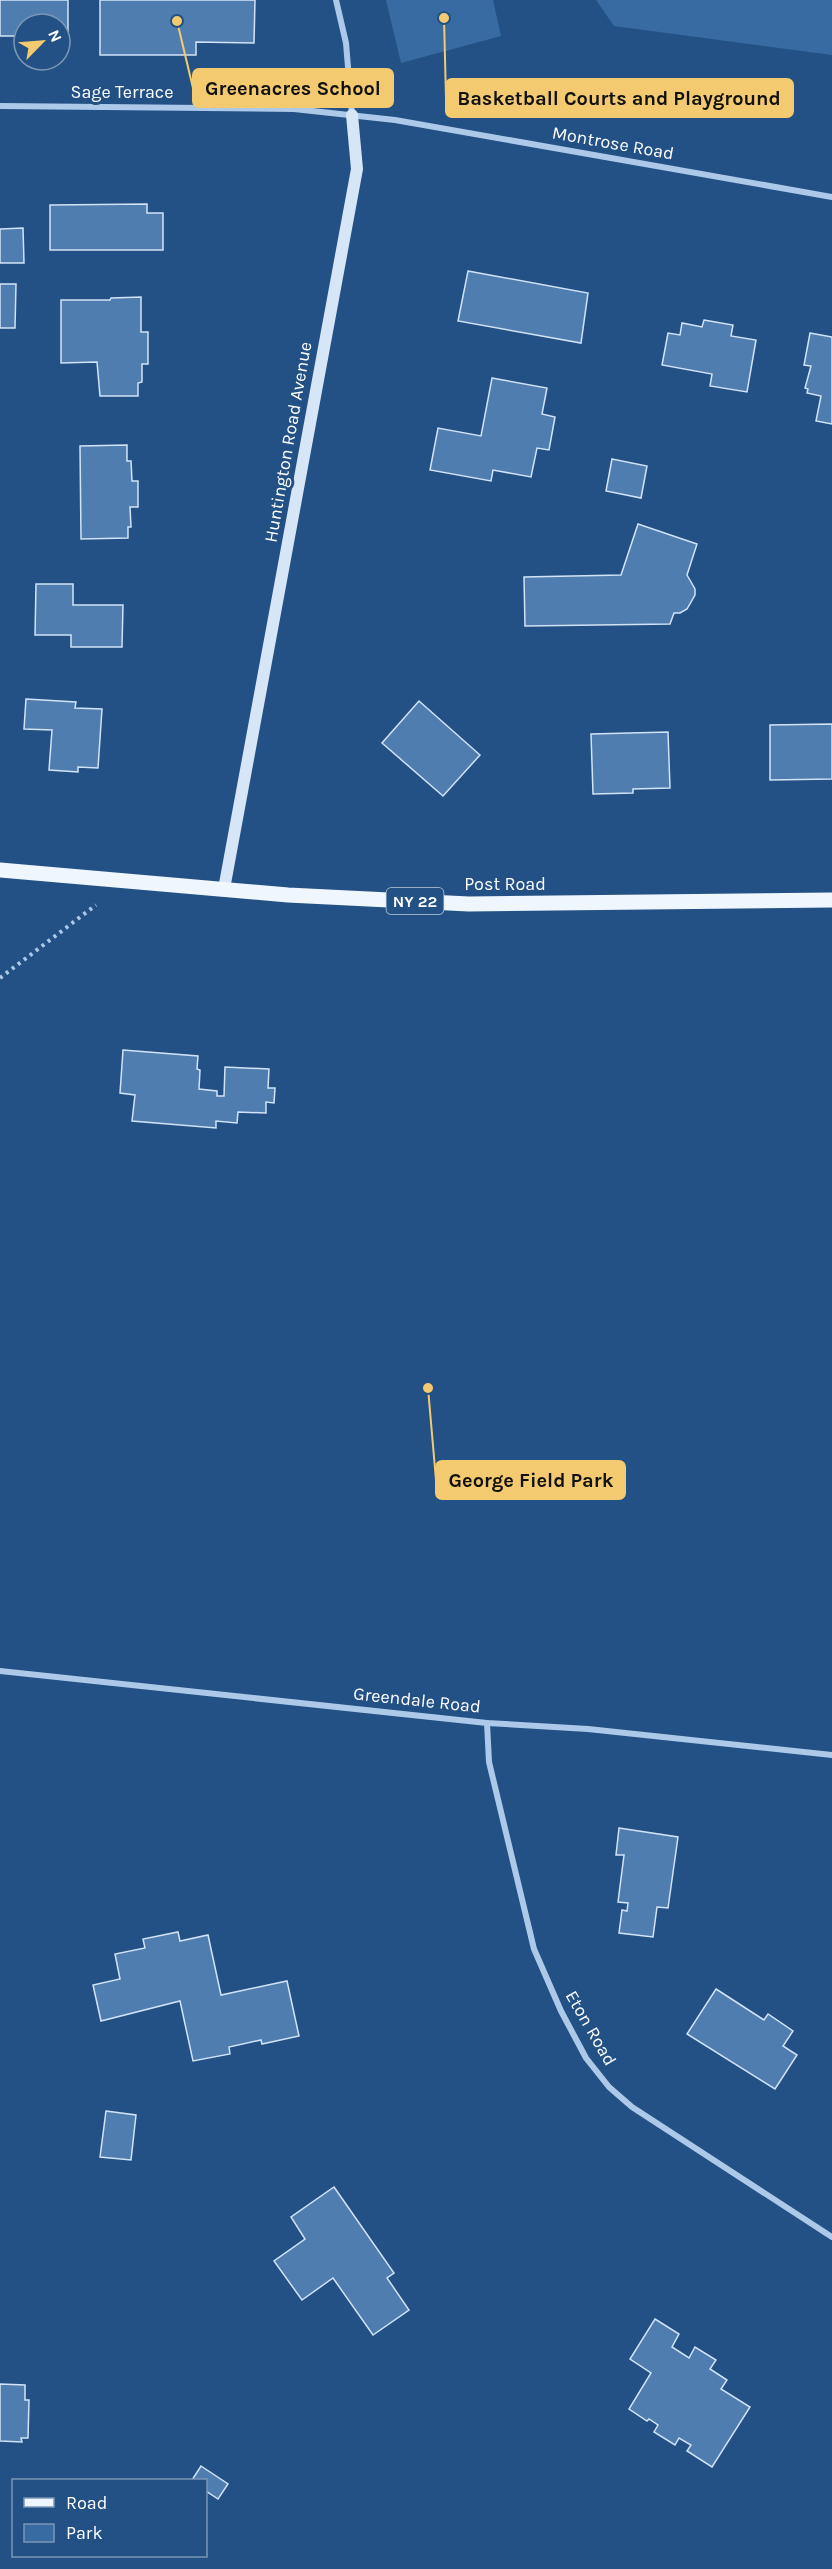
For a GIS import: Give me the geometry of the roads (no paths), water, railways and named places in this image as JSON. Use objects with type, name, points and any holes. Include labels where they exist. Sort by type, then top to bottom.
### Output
[{"type":"main road","name":"Post Road","points":[[0,870],[224,889],[470,904],[832,900]]},
{"type":"street","name":"Huntington Road Avenue","points":[[224,889],[357,169],[346,43],[336,0]]},
{"type":"street","name":"Sage Terrace","points":[[0,106],[294,108],[352,115]]},
{"type":"street","name":"Montrose Road","points":[[352,115],[395,120],[832,197]]},
{"type":"street","name":"Greendale Road","points":[[0,1671],[487,1723],[588,1729],[832,1755]]},
{"type":"street","name":"Eton Road","points":[[487,1723],[489,1762],[534,1949],[561,2012],[586,2058],[609,2087],[632,2107],[832,2237]]},
{"type":"place","name":"Basketball Courts and Playground","points":[[444,18]]},
{"type":"place","name":"Greenacres School","points":[[177,21]]},
{"type":"place","name":"George Field Park","points":[[428,1388]]}]
